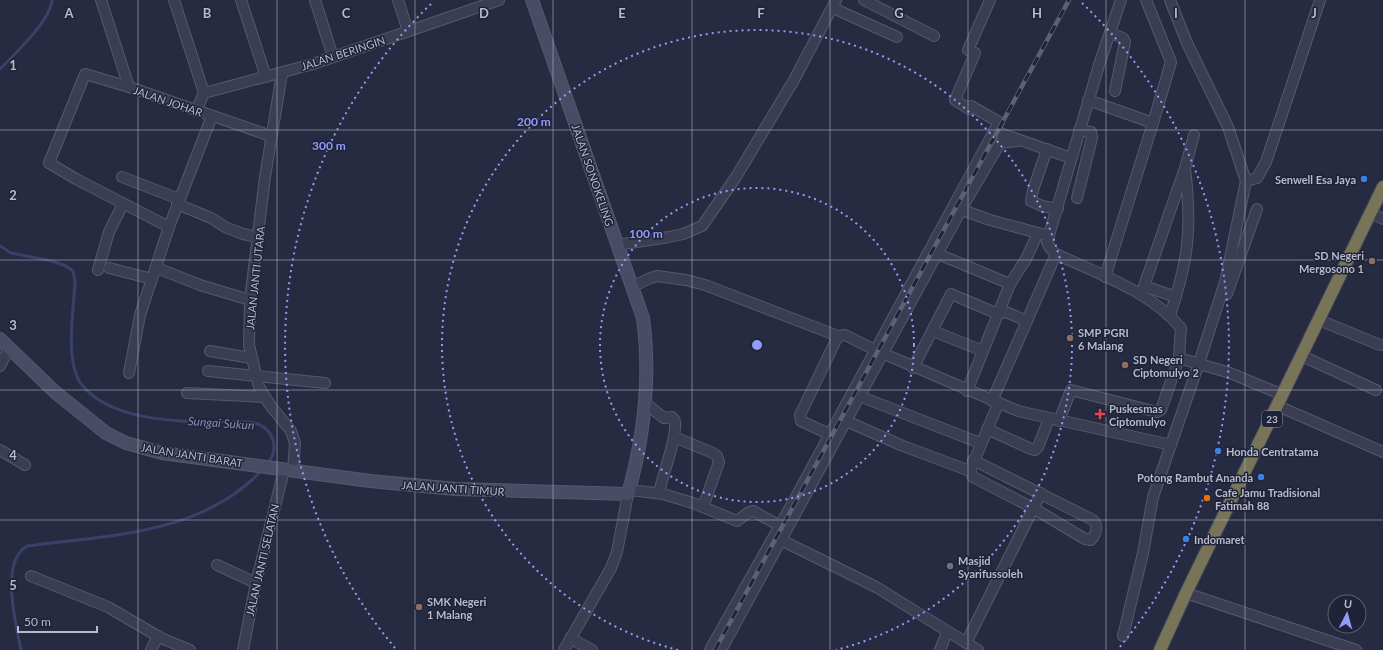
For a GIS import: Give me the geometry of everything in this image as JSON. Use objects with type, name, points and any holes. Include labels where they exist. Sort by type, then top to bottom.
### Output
[{"type":"highway","name":"23","points":[[1160,650],[1186,593],[1383,188]]},
{"type":"street","name":"JALAN JOHAR","points":[[101,0],[129,87],[272,136]]},
{"type":"street","points":[[174,0],[204,93],[196,111]]},
{"type":"street","points":[[241,0],[266,77]]},
{"type":"street","points":[[315,0],[333,57]]},
{"type":"street","points":[[398,0],[408,31]]},
{"type":"street","name":"JALAN BERINGIN","points":[[204,93],[282,73],[333,57],[499,0]]},
{"type":"street","name":"JALAN SONOKELING","points":[[532,0],[643,318],[646,343],[645,402],[636,466],[629,492]]},
{"type":"street","points":[[864,0],[934,36]]},
{"type":"street","points":[[721,650],[846,421],[879,352],[999,122],[955,100],[975,53],[968,50],[990,0]]},
{"type":"street","points":[[987,429],[1035,450],[1071,390],[1157,412],[1161,410],[1179,358],[1181,328],[1170,315],[1151,301],[1056,254],[1047,242],[1058,209],[1088,100],[1121,0]]},
{"type":"street","points":[[1105,277],[1171,62],[1146,0]]},
{"type":"street","points":[[1123,636],[1143,553],[1153,497],[1211,328],[1232,255],[1246,181],[1228,127],[1187,42],[1170,0]]},
{"type":"street","points":[[1246,181],[1257,178],[1266,162],[1320,0]]},
{"type":"street","points":[[617,245],[688,233],[702,226],[736,177],[794,80],[835,4],[896,37]]},
{"type":"street","points":[[1110,33],[1123,38],[1125,42],[1115,91]]},
{"type":"street","name":"JALAN JANTI UTARA","points":[[282,73],[265,177],[250,300],[249,332],[251,358],[256,376],[265,397],[291,431],[295,443],[285,470]]},
{"type":"street","points":[[129,87],[85,74],[49,162],[76,179],[169,227]]},
{"type":"street","points":[[1088,100],[1153,122]]},
{"type":"street","points":[[130,373],[140,315],[178,202],[212,116]]},
{"type":"street","points":[[1077,198],[1092,138],[1091,132],[1079,130]]},
{"type":"street","points":[[994,131],[1018,141],[1047,149],[1071,158]]},
{"type":"street","points":[[1176,297],[1144,286],[1185,168],[1194,136]]},
{"type":"street","points":[[710,650],[780,526],[829,434],[938,254],[1000,143],[1018,141]]},
{"type":"street","points":[[1047,149],[1033,190],[1031,201],[1042,206],[1058,209]]},
{"type":"street","points":[[1170,315],[1182,276],[1188,242],[1189,210],[1185,168]]},
{"type":"street","points":[[122,177],[211,218],[225,227],[243,234],[258,237]]},
{"type":"street","points":[[98,270],[109,232],[123,204]]},
{"type":"street","points":[[1211,328],[1215,323],[1234,279],[1256,209]]},
{"type":"street","points":[[962,210],[990,220],[1049,236]]},
{"type":"street","points":[[1371,213],[1383,219]]},
{"type":"street","points":[[967,391],[1010,284],[1026,260],[1038,233]]},
{"type":"street","points":[[938,254],[1010,284]]},
{"type":"street","points":[[973,460],[1093,520],[1096,525],[1096,534],[1091,540],[1085,539],[1033,508],[973,477],[970,471],[973,460],[987,429],[995,402],[1027,321],[1056,254]]},
{"type":"street","points":[[109,268],[152,279]]},
{"type":"street","points":[[157,268],[200,285],[250,300]]},
{"type":"street","points":[[632,287],[657,276],[686,280],[705,285],[838,336],[845,335],[914,368],[1018,411],[1171,445]]},
{"type":"street","points":[[914,368],[951,294],[998,314],[1006,312],[1027,321]]},
{"type":"street","points":[[1319,320],[1380,345]]},
{"type":"street","points":[[933,331],[983,351]]},
{"type":"street","points":[[829,434],[801,421],[800,415],[838,336]]},
{"type":"street","name":"JALAN JANTI BARAT","points":[[0,339],[82,416],[115,438],[141,448],[162,453],[285,470]]},
{"type":"street","points":[[0,366],[9,348]]},
{"type":"street","points":[[210,351],[251,358]]},
{"type":"street","points":[[1302,356],[1376,390]]},
{"type":"street","points":[[1179,358],[1230,373],[1280,401],[1383,452]]},
{"type":"street","points":[[208,371],[325,383]]},
{"type":"street","points":[[187,394],[265,397]]},
{"type":"street","points":[[859,396],[980,443]]},
{"type":"street","points":[[645,402],[664,418],[672,417],[675,423],[670,459],[664,469],[659,494]]},
{"type":"street","points":[[846,421],[903,446],[970,471]]},
{"type":"street","points":[[674,437],[717,456],[719,462],[703,507]]},
{"type":"street","points":[[0,450],[25,465]]},
{"type":"street","name":"JALAN JANTI TIMUR","points":[[285,470],[370,482],[456,489],[629,492]]},
{"type":"street","name":"JALAN JANTI SELATAN","points":[[243,650],[256,583],[285,470]]},
{"type":"street","points":[[564,650],[611,568],[617,552],[629,492],[659,494],[703,507],[737,521],[749,512],[753,511],[780,526]]},
{"type":"street","points":[[966,643],[1041,494]]},
{"type":"street","points":[[781,540],[876,587],[978,650]]},
{"type":"street","points":[[217,565],[256,583]]},
{"type":"street","points":[[31,576],[108,607],[134,620],[158,636],[190,650]]},
{"type":"street","points":[[1186,593],[1356,650]]},
{"type":"street","points":[[940,650],[947,632]]},
{"type":"street","points":[[151,650],[158,636]]},
{"type":"street","points":[[570,638],[592,650]]},
{"type":"waterway","name":"Sungai Sukun","points":[[0,69],[23,46],[39,27],[50,8],[52,0]]},
{"type":"waterway","name":"Sungai Sukun","points":[[0,246],[11,253],[52,261],[66,266],[73,271],[75,281],[71,335],[73,363],[76,375],[82,385],[94,397],[109,406],[144,417],[163,420],[243,422],[258,424],[268,431],[273,442],[273,453],[267,464]]},
{"type":"waterway","name":"Sungai Sukun","points":[[21,650],[13,608],[12,578],[14,565],[19,554],[27,546],[121,534],[183,520],[211,508],[238,491],[262,470]]},
{"type":"railway","points":[[715,650],[1069,0]]},
{"type":"place","name":"Senwell Esa Jaya","points":[[1364,179]]},
{"type":"place","name":"SD Negeri Mergosono 1","points":[[1372,261]]},
{"type":"place","name":"SMP PGRI 6 Malang","points":[[1070,338]]},
{"type":"place","name":"SD Negeri Ciptomulyo 2","points":[[1125,365]]},
{"type":"place","name":"Puskesmas Ciptomulyo","points":[[1100,414]]},
{"type":"place","name":"Honda Centratama","points":[[1218,451]]},
{"type":"place","name":"Potong Rambut Ananda","points":[[1261,477]]},
{"type":"place","name":"Cafe Jamu Tradisional Fatimah 88","points":[[1207,498]]},
{"type":"place","name":"Indomaret","points":[[1186,539]]},
{"type":"place","name":"Masjid Syarifussoleh","points":[[950,566]]},
{"type":"place","name":"SMK Negeri 1 Malang","points":[[419,607]]}]
